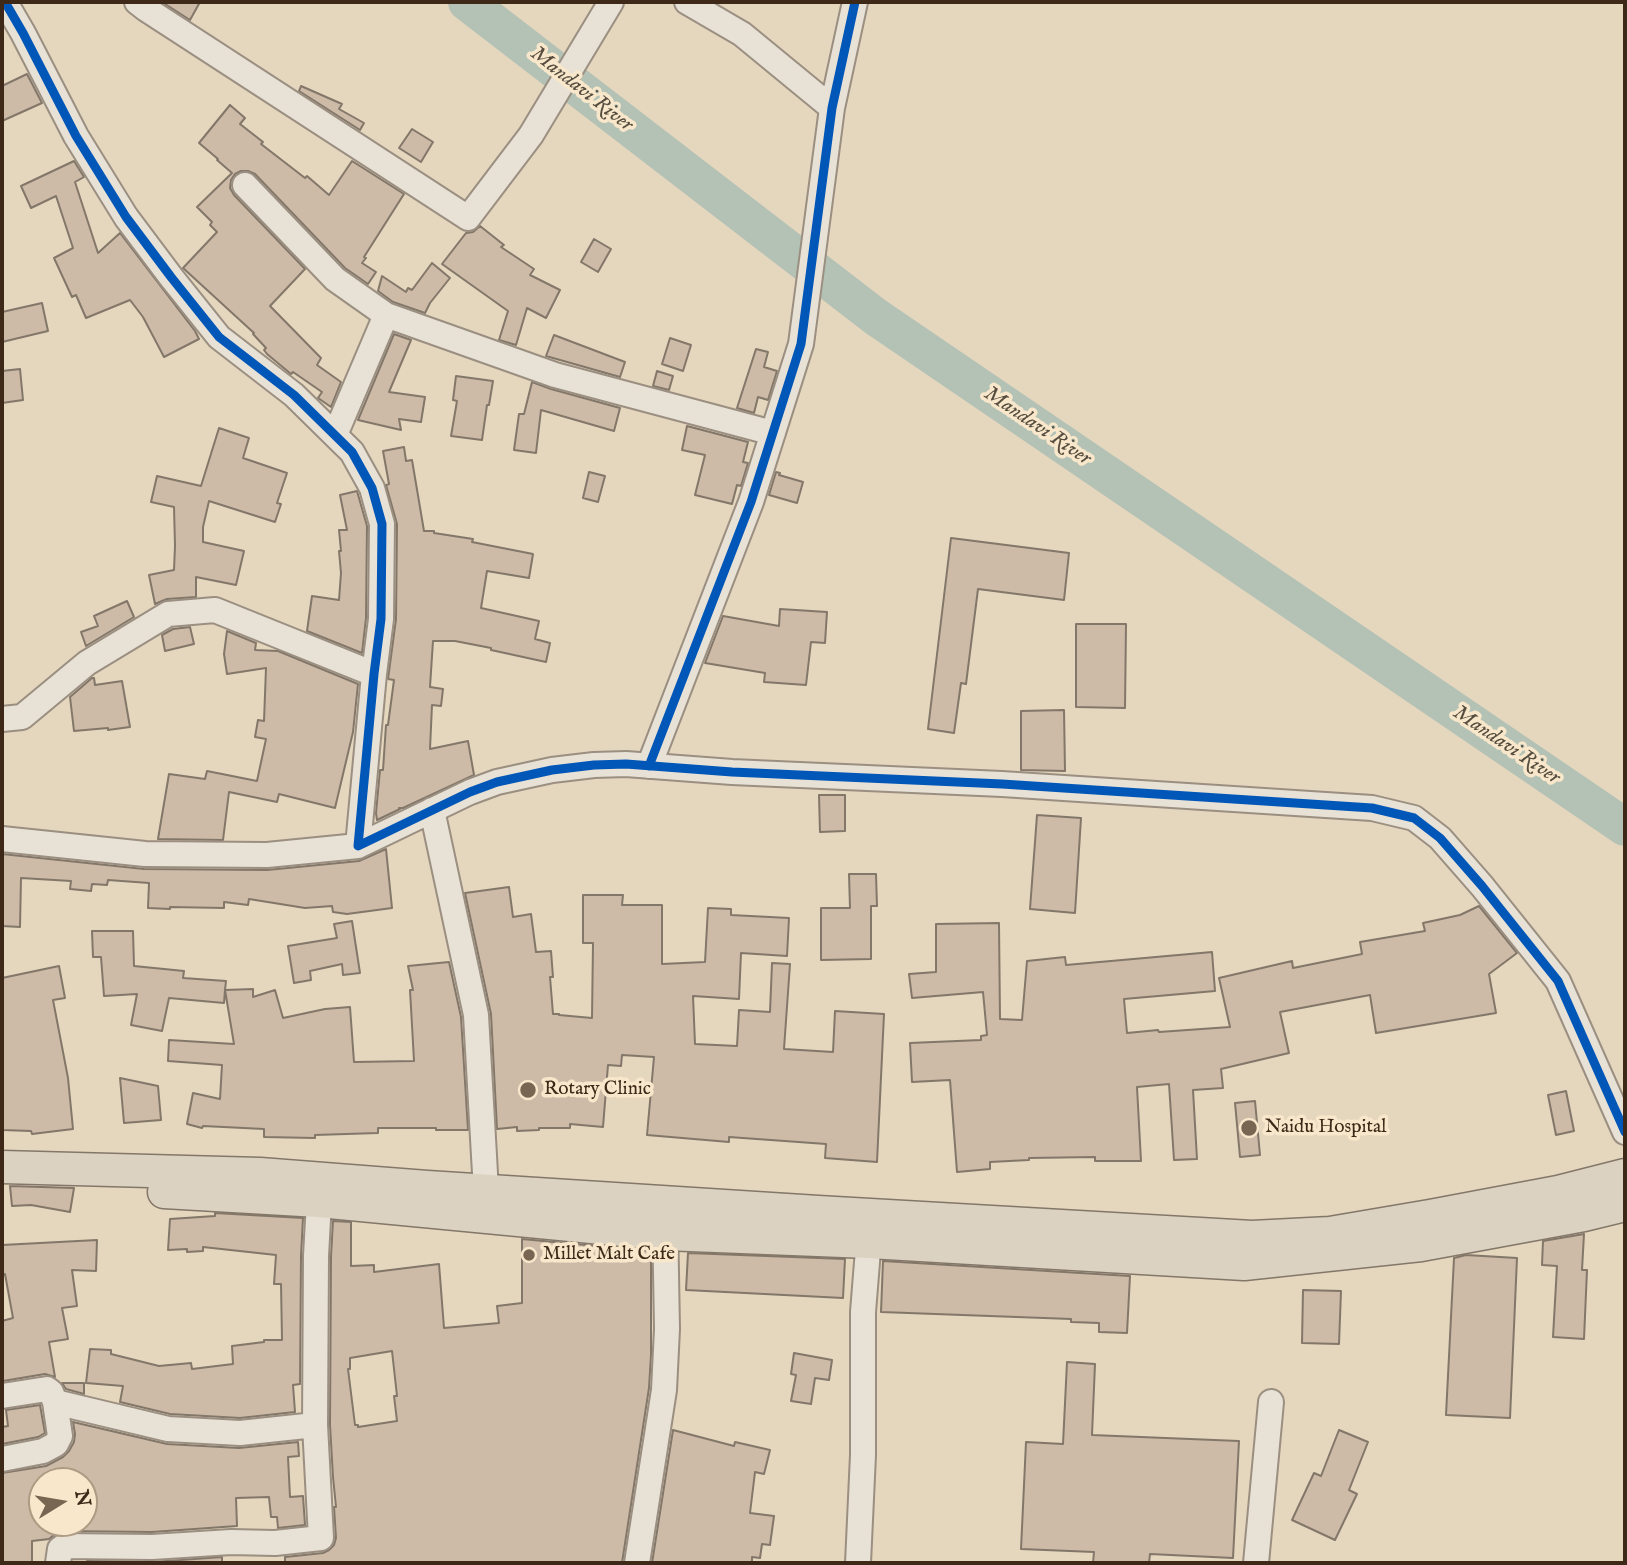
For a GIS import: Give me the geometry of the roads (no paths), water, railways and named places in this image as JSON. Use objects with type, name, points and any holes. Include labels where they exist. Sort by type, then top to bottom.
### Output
[{"type":"main road","points":[[14,1167],[260,1174],[320,1190],[665,1234],[870,1228],[1252,1237],[1329,1233],[1558,1192],[1625,1175]]},
{"type":"main road","points":[[320,1190],[486,1191],[665,1202],[870,1228],[1244,1264],[1421,1245],[1625,1205]]},
{"type":"street","points":[[5,2],[76,136],[126,217],[171,277],[219,337],[294,395],[352,452],[372,488],[382,524],[381,619],[358,846]]},
{"type":"street","points":[[138,2],[468,218],[531,135],[611,2]]},
{"type":"street","points":[[687,2],[741,34],[832,108]]},
{"type":"street","points":[[649,766],[751,502],[801,344],[832,108],[855,2]]},
{"type":"street","points":[[245,185],[335,279],[386,315],[555,375],[773,433]]},
{"type":"street","points":[[335,435],[386,315]]},
{"type":"street","points":[[2,719],[22,717],[87,663],[167,614],[215,610],[374,674]]},
{"type":"street","points":[[2,839],[145,854],[267,855],[358,846],[470,792],[497,782],[552,770],[594,765],[1002,784],[1371,808],[1414,818],[1440,838],[1558,981],[1625,1132]]},
{"type":"street","points":[[432,810],[476,1015],[486,1191]]},
{"type":"street","points":[[58,1563],[60,1549],[64,1546],[152,1547],[231,1542],[275,1543],[321,1538],[315,1425],[316,1256],[320,1190]]},
{"type":"street","points":[[637,1563],[664,1390],[667,1329],[665,1202]]},
{"type":"street","points":[[858,1563],[863,1455],[863,1312],[870,1228]]},
{"type":"street","points":[[2,1396],[47,1389],[55,1402],[60,1436],[57,1444],[43,1451],[2,1459]]},
{"type":"street","points":[[55,1402],[169,1429],[240,1433],[315,1425]]},
{"type":"street","points":[[1256,1563],[1271,1402]]},
{"type":"waterway","name":"Mandavi River","points":[[467,2],[876,317],[1625,827]]},
{"type":"place","name":"Rotary Clinic","points":[[528,1090]]},
{"type":"place","name":"Naidu Hospital","points":[[1249,1128]]},
{"type":"place","name":"Millet Malt Cafe","points":[[529,1255]]}]
